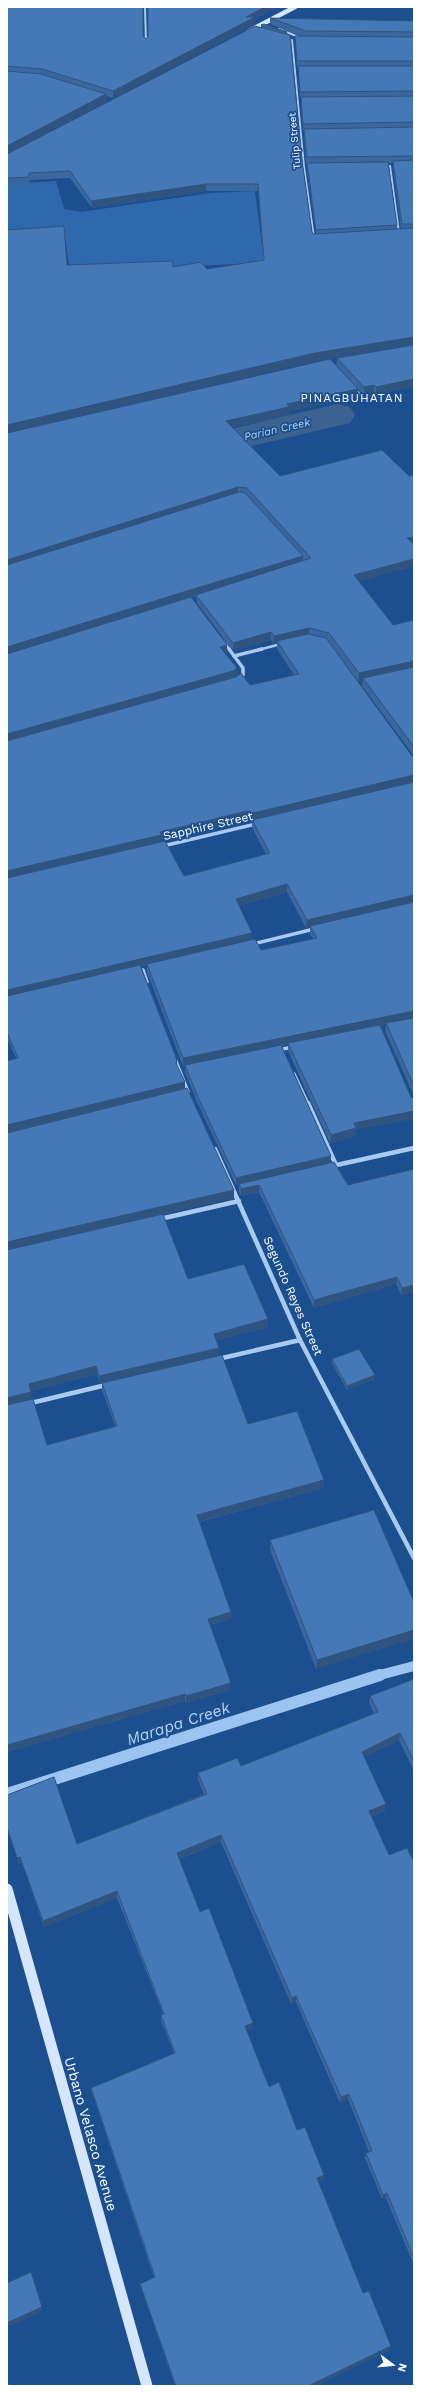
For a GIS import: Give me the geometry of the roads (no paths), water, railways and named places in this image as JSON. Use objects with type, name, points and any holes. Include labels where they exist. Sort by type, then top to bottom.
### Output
[{"type":"main road","points":[[246,32],[295,7]]},
{"type":"main road","name":"Urbano Velasco Avenue","points":[[7,1889],[146,2386]]},
{"type":"street","points":[[145,7],[146,43]]},
{"type":"street","points":[[262,24],[268,26]]},
{"type":"street","points":[[275,28],[306,40],[292,40],[288,38]]},
{"type":"street","points":[[253,29],[260,31]]},
{"type":"street","name":"Tulip Street","points":[[292,40],[300,133],[314,239],[322,239]]},
{"type":"street","points":[[295,70],[301,70]]},
{"type":"street","points":[[300,133],[308,133]]},
{"type":"street","points":[[382,166],[398,166]]},
{"type":"street","points":[[390,166],[399,234]]},
{"type":"street","points":[[304,167],[312,167]]},
{"type":"street","points":[[392,234],[407,233]]},
{"type":"street","points":[[354,388],[364,398]]},
{"type":"street","points":[[220,637],[243,668],[243,675],[235,682]]},
{"type":"street","points":[[234,656],[289,642]]},
{"type":"street","name":"Sapphire Street","points":[[161,846],[260,823]]},
{"type":"street","points":[[245,946],[320,928]]},
{"type":"street","points":[[148,985],[141,971],[150,969]]},
{"type":"street","points":[[275,1051],[298,1046]]},
{"type":"street","points":[[283,1049],[286,1057]]},
{"type":"street","points":[[174,1056],[191,1099]]},
{"type":"street","points":[[179,1070],[187,1069]]},
{"type":"street","points":[[293,1071],[336,1165]]},
{"type":"street","points":[[180,1094],[188,1092]]},
{"type":"street","name":"Segundo Reyes Street","points":[[211,1140],[234,1188],[300,1340],[414,1558]]},
{"type":"street","points":[[329,1167],[414,1148]]},
{"type":"street","points":[[234,1188],[241,1187]]},
{"type":"street","points":[[153,1221],[239,1201]]},
{"type":"street","points":[[215,1360],[300,1340]]},
{"type":"street","points":[[22,1405],[115,1383]]},
{"type":"waterway","name":"Parian Creek","points":[[170,454],[337,415]]},
{"type":"waterway","points":[[376,1676],[414,1666]]},
{"type":"waterway","name":"Marapa Creek","points":[[7,1794],[380,1675]]},
{"type":"district","name":"PINAGBUHATAN","points":[[352,398]]}]
